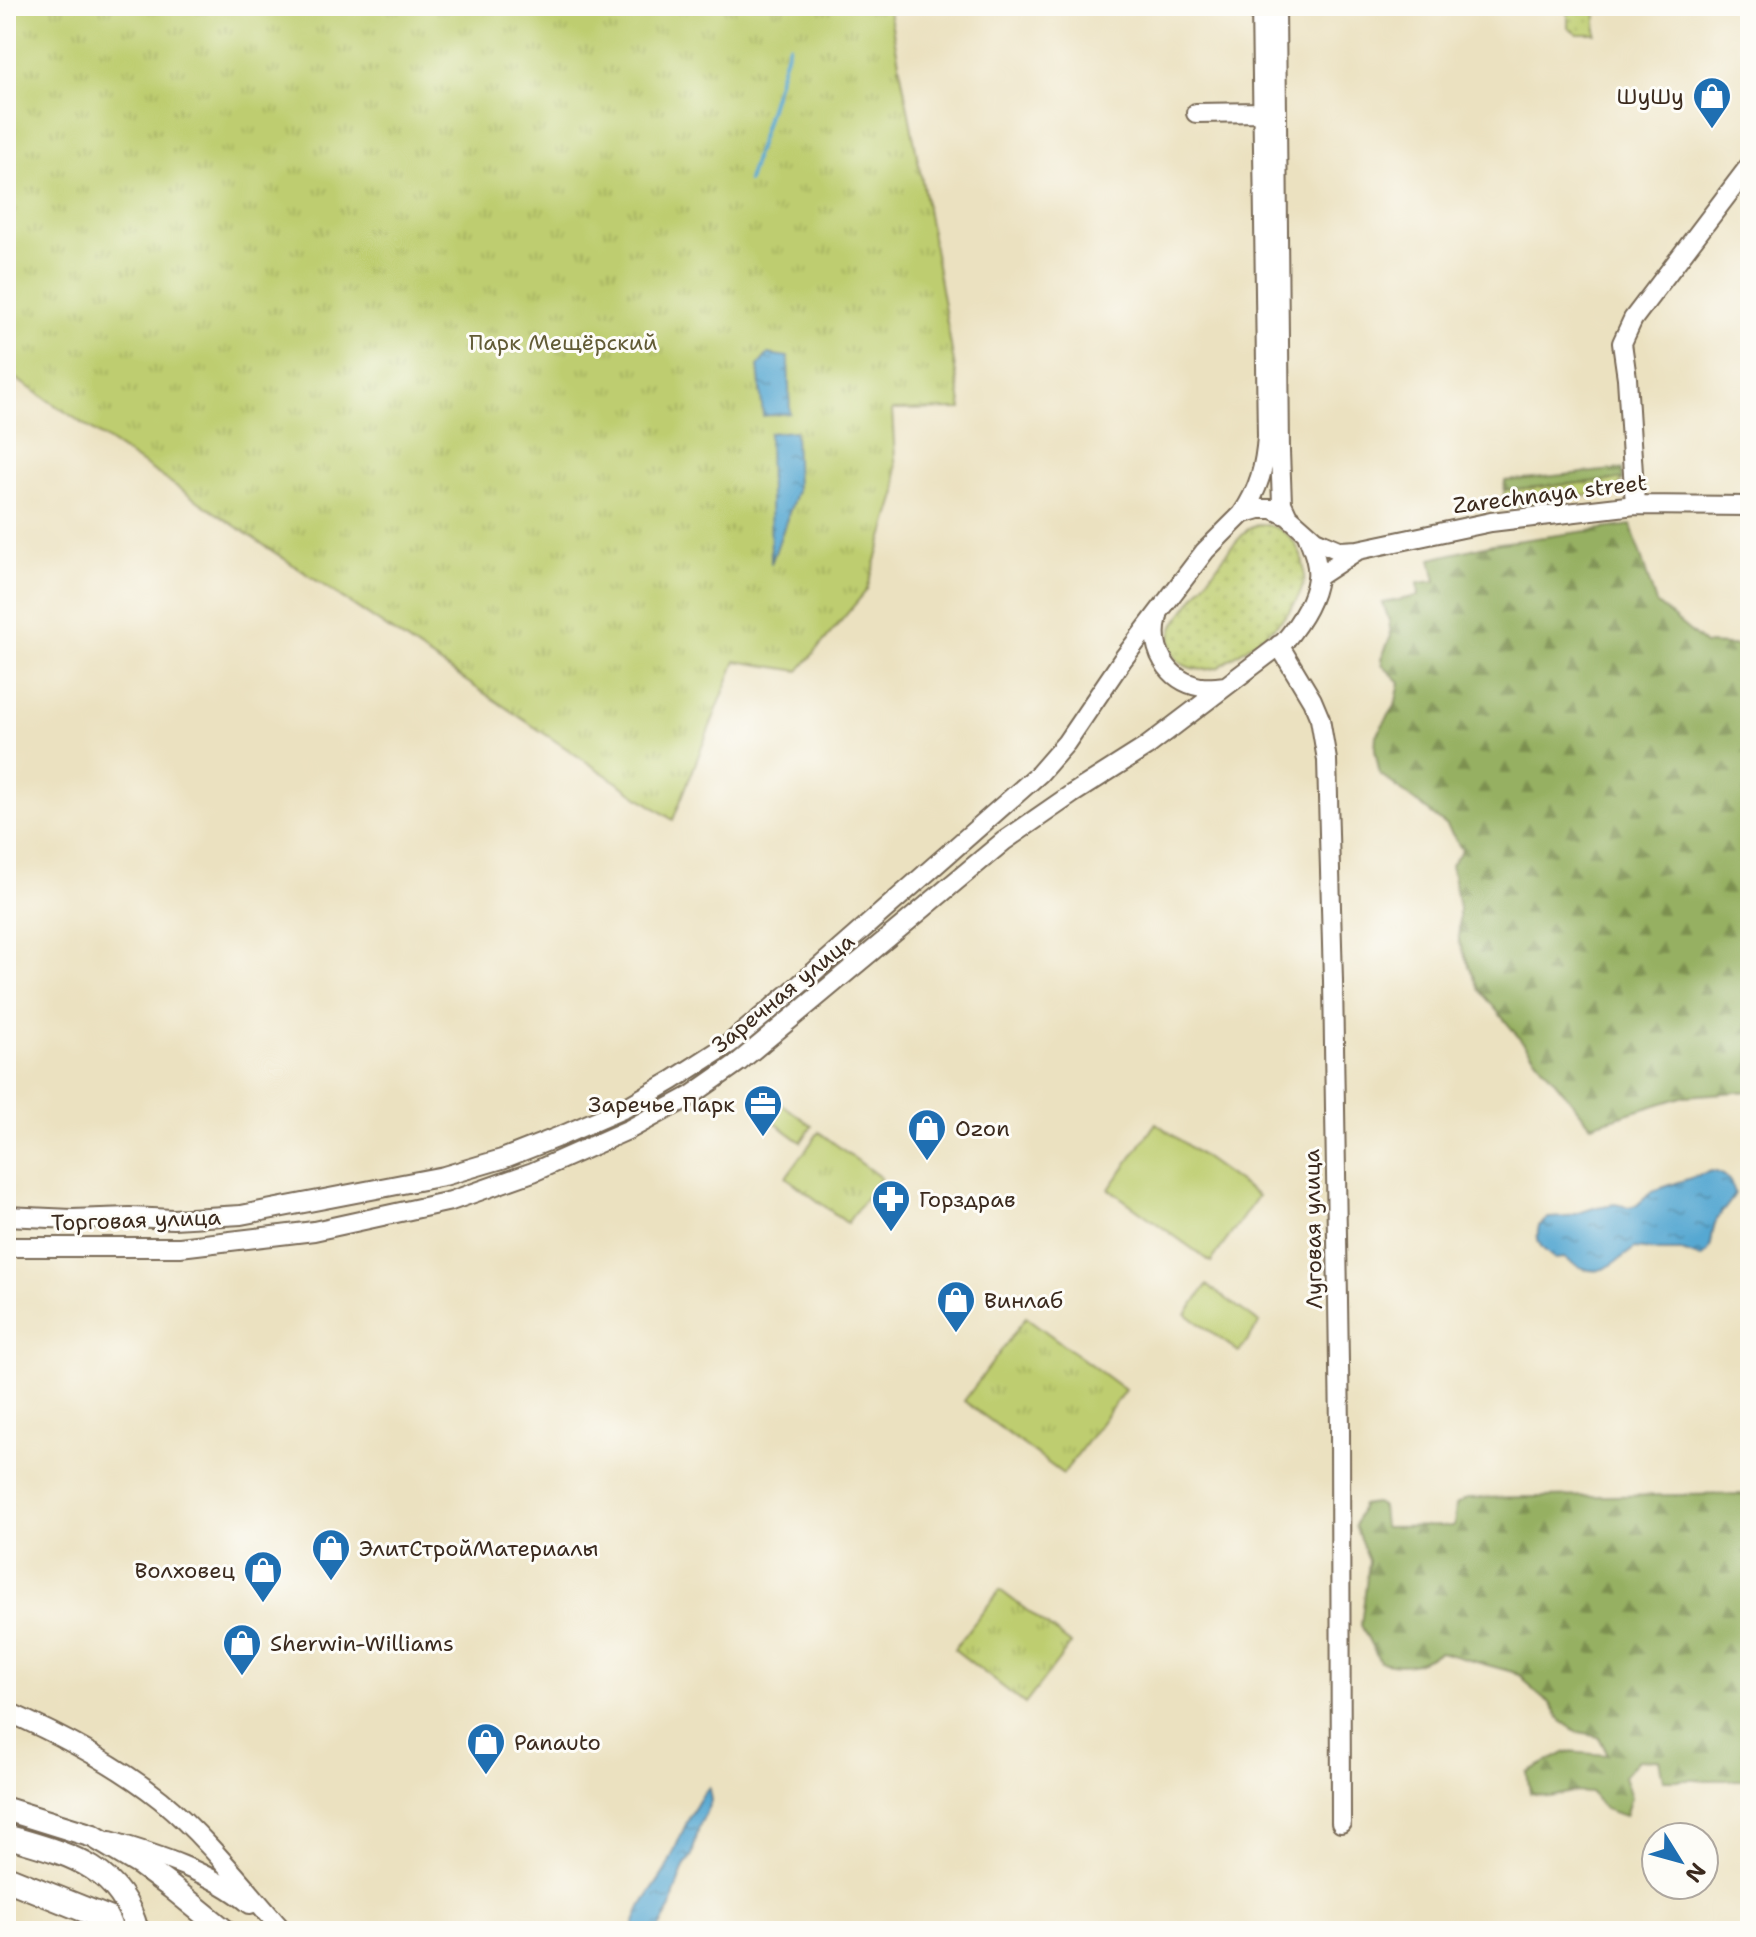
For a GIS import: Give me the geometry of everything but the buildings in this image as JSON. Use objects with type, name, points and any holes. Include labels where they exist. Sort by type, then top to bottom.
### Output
[{"type":"highway","points":[[6,1878],[137,1931]]},
{"type":"main road","points":[[6,1809],[93,1836],[140,1864],[225,1931]]},
{"type":"main road","points":[[6,1836],[62,1852],[89,1865],[122,1897],[137,1931]]},
{"type":"street","name":"Заречная улица","points":[[309,1203],[444,1176],[502,1159],[625,1108],[673,1080],[729,1044],[790,993],[1039,774],[1066,743],[1123,659],[1205,551],[1242,514],[1262,475],[1267,436],[1261,6]]},
{"type":"street","points":[[1276,6],[1280,452],[1282,503],[1288,516]]},
{"type":"street","points":[[1196,113],[1262,112]]},
{"type":"street","points":[[1635,505],[1622,343],[1633,319],[1750,165]]},
{"type":"street","name":"Zarechnaya street","points":[[1307,534],[1341,551],[1358,550],[1491,522],[1635,505],[1750,506]]},
{"type":"street","points":[[1242,514],[1273,509],[1288,516],[1307,534],[1316,561],[1317,577]]},
{"type":"street","name":"Zarechnaya street","points":[[1317,577],[1358,550]]},
{"type":"street","name":"Заречная улица","points":[[314,1231],[451,1201],[509,1181],[630,1129],[689,1097],[739,1062],[1004,841],[1146,747],[1279,645],[1296,628],[1305,612],[1317,577]]},
{"type":"street","points":[[1158,613],[1154,627],[1155,642],[1160,658],[1170,671],[1199,687],[1226,686]]},
{"type":"street","name":"Луговая улица","points":[[1279,645],[1320,719],[1327,760],[1340,1428],[1341,1823]]},
{"type":"street","name":"Торговая улица","points":[[6,1216],[173,1219],[241,1215],[309,1203]]},
{"type":"street","name":"Торговая улица","points":[[6,1247],[180,1247],[314,1231]]},
{"type":"street","points":[[6,1711],[88,1751],[160,1800],[190,1827],[283,1931]]},
{"type":"street","points":[[93,1836],[169,1861],[212,1880],[243,1898],[283,1931]]},
{"type":"green space","name":"Парк Мещёрский","points":[[6,6],[888,6],[962,409],[892,410],[897,492],[867,590],[799,671],[736,661],[673,820],[6,372]]},
{"type":"green space","points":[[1568,6],[1596,6],[1596,34],[1578,34],[1568,27]]},
{"type":"green space","points":[[1622,469],[1623,479],[1504,490],[1505,481]]},
{"type":"green space","points":[[1623,479],[1618,491],[1503,508],[1504,490]]},
{"type":"green space","points":[[1259,524],[1282,531],[1298,549],[1304,569],[1302,587],[1295,604],[1267,633],[1219,667],[1204,670],[1183,665],[1173,654],[1170,641],[1176,622],[1231,547],[1248,529]]},
{"type":"green space","points":[[1631,525],[1656,603],[1705,644],[1750,646],[1750,1091],[1685,1096],[1591,1125],[1479,989],[1459,942],[1459,908],[1451,865],[1462,850],[1447,826],[1380,774],[1375,750],[1376,735],[1395,706],[1400,682],[1383,666],[1381,659],[1391,636],[1383,603],[1419,596],[1418,583],[1436,581],[1431,559],[1493,544]]},
{"type":"green space","points":[[767,1093],[812,1126],[801,1142],[756,1109]]},
{"type":"green space","points":[[1156,1123],[1258,1196],[1211,1262],[1109,1189]]},
{"type":"green space","points":[[819,1132],[881,1178],[847,1223],[786,1177]]},
{"type":"green space","points":[[1207,1285],[1260,1323],[1239,1352],[1186,1314]]},
{"type":"green space","points":[[1026,1317],[1125,1390],[1063,1474],[964,1401]]},
{"type":"green space","points":[[1750,1494],[1750,1767],[1746,1780],[1663,1780],[1659,1759],[1638,1760],[1624,1776],[1631,1797],[1625,1816],[1605,1809],[1591,1793],[1571,1792],[1550,1797],[1530,1793],[1527,1772],[1566,1752],[1608,1755],[1599,1737],[1579,1733],[1561,1721],[1550,1703],[1533,1690],[1520,1674],[1440,1652],[1412,1664],[1380,1662],[1361,1625],[1369,1561],[1355,1526],[1362,1505],[1375,1503],[1382,1507],[1384,1527],[1454,1526],[1456,1505],[1467,1498]]},
{"type":"green space","points":[[1000,1590],[1071,1644],[1025,1704],[954,1649]]},
{"type":"water","points":[[768,354],[788,357],[790,413],[763,416],[758,366]]},
{"type":"water","points":[[795,431],[797,490],[771,564],[769,433]]},
{"type":"water","points":[[1711,1171],[1727,1178],[1735,1193],[1716,1221],[1709,1250],[1701,1258],[1682,1251],[1635,1248],[1601,1270],[1593,1270],[1564,1258],[1555,1259],[1539,1242],[1539,1226],[1548,1218],[1566,1217],[1615,1204],[1628,1207],[1637,1205],[1653,1191]]},
{"type":"water","points":[[709,1787],[711,1801],[671,1908],[657,1931],[632,1931],[642,1905],[666,1870],[691,1815]]},
{"type":"waterway","points":[[748,181],[789,45]]},
{"type":"place","name":"ШуШу","points":[[1712,130]]},
{"type":"place","name":"Заречье Парк","points":[[763,1138]]},
{"type":"place","name":"Ozon","points":[[927,1162]]},
{"type":"place","name":"Горздрав","points":[[891,1233]]},
{"type":"place","name":"Винлаб","points":[[956,1334]]},
{"type":"place","name":"ЭлитСтройМатериалы","points":[[331,1582]]},
{"type":"place","name":"Волховец","points":[[263,1604]]},
{"type":"place","name":"Sherwin-Williams","points":[[242,1677]]},
{"type":"place","name":"Panauto","points":[[486,1776]]}]
